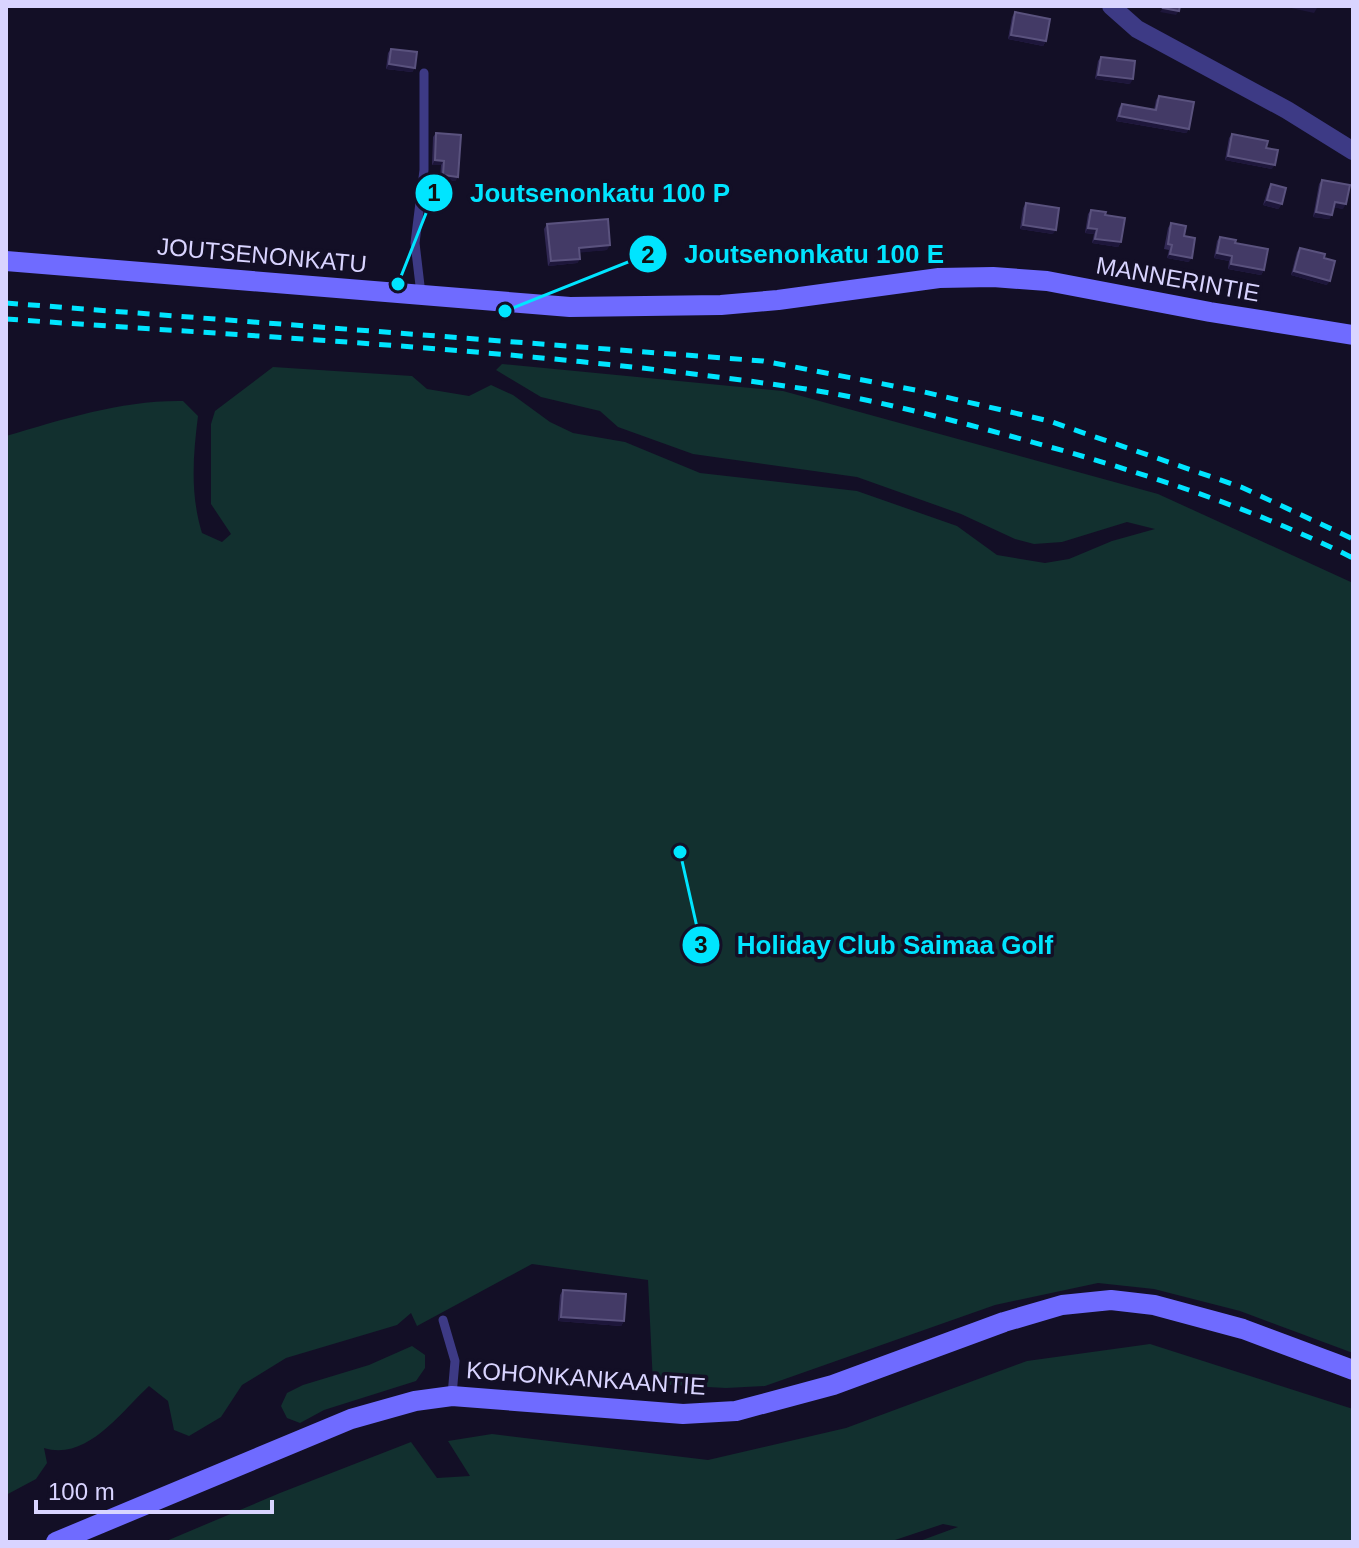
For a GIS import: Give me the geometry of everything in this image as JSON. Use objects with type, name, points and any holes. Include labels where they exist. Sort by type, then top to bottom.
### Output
[{"type":"street","points":[[1111,6],[1137,29],[1287,110],[1353,151]]},
{"type":"street","name":"JOUTSENONKATU","points":[[6,261],[570,307],[721,305],[939,278],[993,277]]},
{"type":"street","name":"MANNERINTIE","points":[[993,277],[1047,281],[1353,335]]},
{"type":"street","name":"KOHONKANKAANTIE","points":[[56,1542],[351,1419],[415,1401],[452,1396],[683,1414],[736,1411],[833,1385],[1004,1322],[1062,1305],[1111,1300],[1154,1305],[1228,1325],[1353,1370]]},
{"type":"lane","points":[[421,294],[415,243],[424,170],[424,73]]},
{"type":"lane","points":[[443,1320],[455,1361],[452,1396]]},
{"type":"green space","points":[[502,364],[783,391],[1158,494],[1353,583],[1353,1353],[1240,1311],[1154,1289],[1098,1283],[995,1305],[765,1386],[726,1388],[653,1384],[648,1280],[532,1264],[417,1326],[411,1313],[397,1325],[286,1358],[242,1385],[221,1417],[189,1436],[174,1430],[168,1401],[149,1386],[102,1432],[88,1441],[74,1448],[44,1448],[47,1463],[36,1479],[6,1495],[6,436],[115,407],[183,401],[198,416],[194,475],[202,533],[222,542],[231,534],[211,504],[211,424],[215,411],[273,367],[412,376],[427,389],[469,396],[491,385],[513,395],[550,422],[573,433],[625,442],[700,473],[857,491],[957,526],[997,555],[1045,563],[1069,559],[1112,541],[1155,529],[1127,522],[1062,542],[1034,544],[857,477],[693,454],[618,427],[600,411],[541,397],[496,370]]},
{"type":"green space","points":[[1150,1344],[1353,1409],[1353,1542],[917,1542],[958,1527],[943,1524],[889,1542],[164,1542],[411,1442],[437,1478],[470,1476],[448,1441],[492,1434],[708,1460],[846,1428],[1027,1361]]},
{"type":"green space","points":[[412,1346],[425,1355],[425,1368],[416,1381],[324,1410],[300,1423],[287,1418],[281,1406],[287,1393],[303,1385],[369,1365]]},
{"type":"building","points":[[1164,6],[1180,6],[1179,11]]},
{"type":"building","points":[[1015,12],[1050,19],[1046,41],[1011,35]]},
{"type":"building","points":[[391,49],[417,52],[415,68],[389,64]]},
{"type":"building","points":[[1101,57],[1135,61],[1133,79],[1098,75]]},
{"type":"building","points":[[1159,96],[1194,102],[1189,129],[1119,116],[1122,104],[1156,110]]},
{"type":"building","points":[[436,133],[461,135],[458,177],[443,175],[444,161],[435,160]]},
{"type":"building","points":[[1232,134],[1268,141],[1266,148],[1278,150],[1275,165],[1228,156]]},
{"type":"building","points":[[1322,180],[1350,185],[1346,204],[1335,202],[1332,215],[1316,212]]},
{"type":"building","points":[[1271,184],[1286,188],[1282,204],[1267,200]]},
{"type":"building","points":[[1026,203],[1059,208],[1056,230],[1023,225]]},
{"type":"building","points":[[1091,210],[1125,218],[1121,242],[1095,239],[1097,229],[1088,228]]},
{"type":"building","points":[[608,219],[610,245],[579,248],[580,259],[551,261],[547,224]]},
{"type":"building","points":[[1171,223],[1186,226],[1184,236],[1195,238],[1192,258],[1170,254]]},
{"type":"building","points":[[1220,237],[1268,249],[1264,270],[1231,264],[1232,256],[1217,253]]},
{"type":"building","points":[[1300,248],[1325,254],[1324,258],[1335,261],[1330,281],[1294,271]]},
{"type":"building","points":[[563,1290],[626,1294],[624,1321],[561,1317]]},
{"type":"railway","points":[[6,303],[763,361],[920,391],[1049,421],[1241,487],[1353,539]]},
{"type":"railway","points":[[6,319],[507,355],[806,389],[970,425],[1141,474],[1249,512],[1353,558]]},
{"type":"place","name":"Joutsenonkatu 100 P","points":[[398,284]]},
{"type":"place","name":"Joutsenonkatu 100 E","points":[[505,311]]},
{"type":"place","name":"Holiday Club Saimaa Golf","points":[[680,852]]}]
